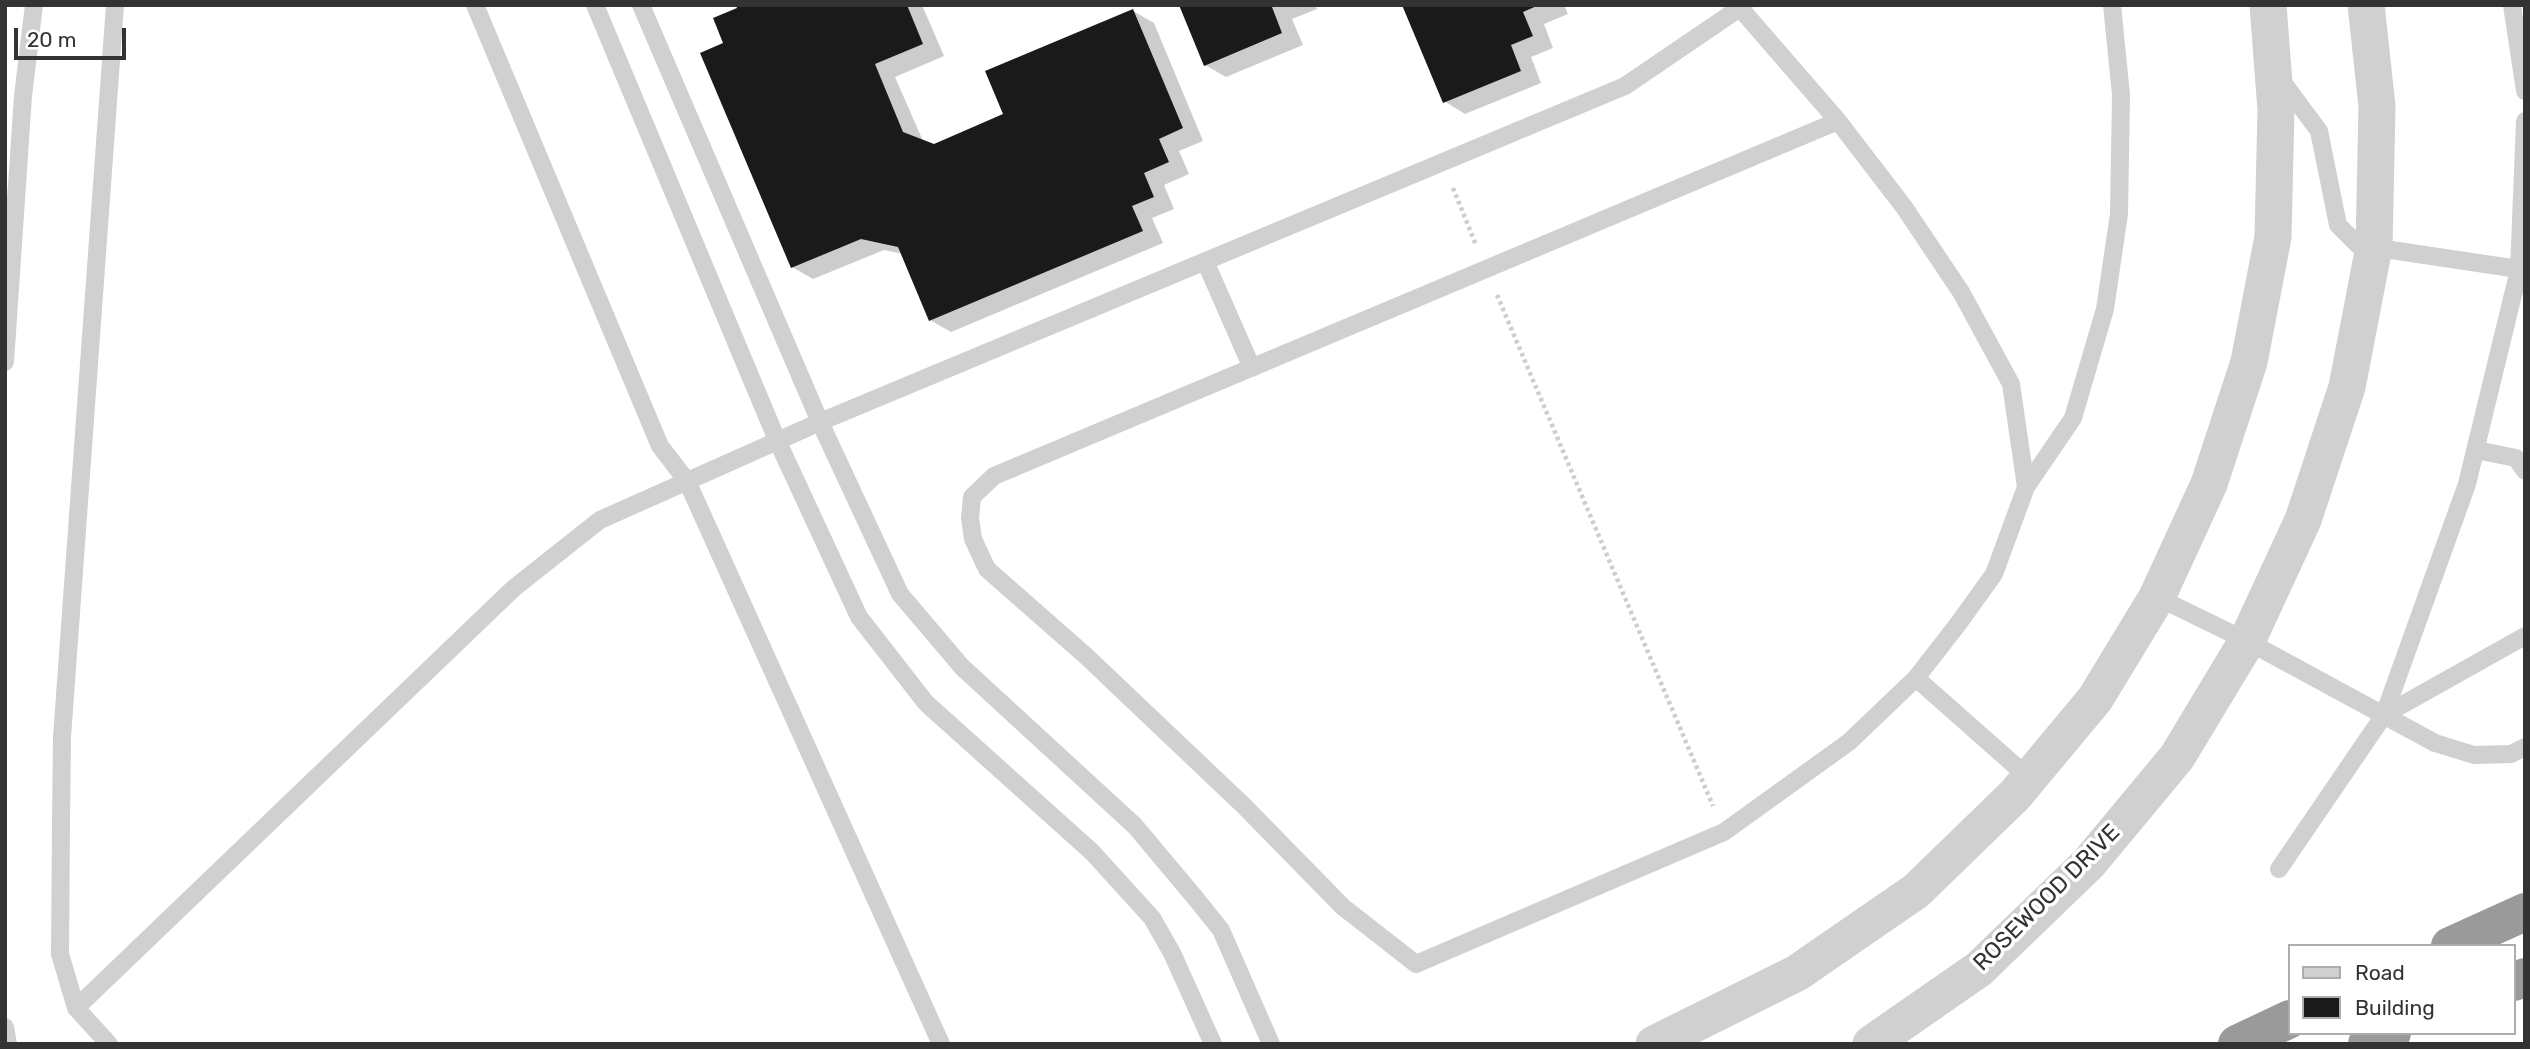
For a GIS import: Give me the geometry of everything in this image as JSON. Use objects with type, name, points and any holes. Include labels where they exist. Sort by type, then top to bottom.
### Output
[{"type":"highway","points":[[2454,944],[2525,912]]},
{"type":"highway","points":[[2236,1044],[2288,1020]]},
{"type":"highway","points":[[2367,1044],[2387,1035]]},
{"type":"street","points":[[1654,1044],[1797,972],[1916,891],[2015,795],[2095,699],[2158,597],[2209,484],[2249,362],[2273,237],[2276,110],[2268,5]]},
{"type":"street","name":"ROSEWOOD DRIVE","points":[[1871,1044],[1979,969],[2089,863],[2176,757],[2247,641],[2303,520],[2347,387],[2374,247],[2377,106],[2366,5]]},
{"type":"lane","points":[[5,362],[23,96],[34,5]]},
{"type":"lane","points":[[109,1044],[76,1008],[61,954],[62,737],[115,5]]},
{"type":"lane","points":[[475,5],[660,446],[687,481],[942,1044]]},
{"type":"lane","points":[[595,5],[777,440],[859,617],[926,703],[1092,852],[1153,918],[1172,953],[1213,1044]]},
{"type":"lane","points":[[640,5],[820,422],[900,594],[962,667],[1135,826],[1197,900],[1221,930],[1271,1044]]},
{"type":"lane","points":[[1838,121],[994,476],[972,497],[970,518],[973,539],[988,569],[1086,656],[1244,806],[1343,907],[1416,964],[1724,832],[1849,742],[1916,678],[1994,573],[2026,487],[2073,418],[2105,309],[2119,201],[2121,96],[2112,5]]},
{"type":"lane","points":[[2512,5],[2525,91]]},
{"type":"lane","points":[[76,1008],[514,588],[600,520],[777,440],[1625,86],[1742,7],[1838,121],[1904,207],[1961,292],[2011,384],[2026,487]]},
{"type":"lane","points":[[2273,68],[2319,131],[2338,225],[2358,245],[2522,270]]},
{"type":"lane","points":[[2279,869],[2384,715],[2467,484],[2522,270],[2525,121]]},
{"type":"lane","points":[[1205,261],[1251,368]]},
{"type":"lane","points":[[2476,450],[2516,458],[2525,471]]},
{"type":"lane","points":[[2158,597],[2247,641],[2435,743],[2474,755],[2511,754],[2525,747]]},
{"type":"lane","points":[[2384,715],[2525,636]]},
{"type":"lane","points":[[1916,678],[2029,778]]},
{"type":"lane","points":[[5,1027],[8,1044]]},
{"type":"path","points":[[1442,162],[1724,832]]},
{"type":"building","points":[[736,5],[907,5],[923,44],[875,64],[903,132],[934,144],[1003,114],[985,71],[1133,9],[1183,128],[1159,139],[1169,162],[1144,173],[1154,197],[1132,206],[1143,231],[929,321],[898,247],[861,239],[791,268],[700,53],[723,43],[713,18],[737,8]]},
{"type":"building","points":[[1179,5],[1276,5],[1272,7],[1282,33],[1204,66]]},
{"type":"building","points":[[1402,5],[1539,5],[1523,12],[1533,36],[1511,45],[1521,71],[1443,103]]}]
